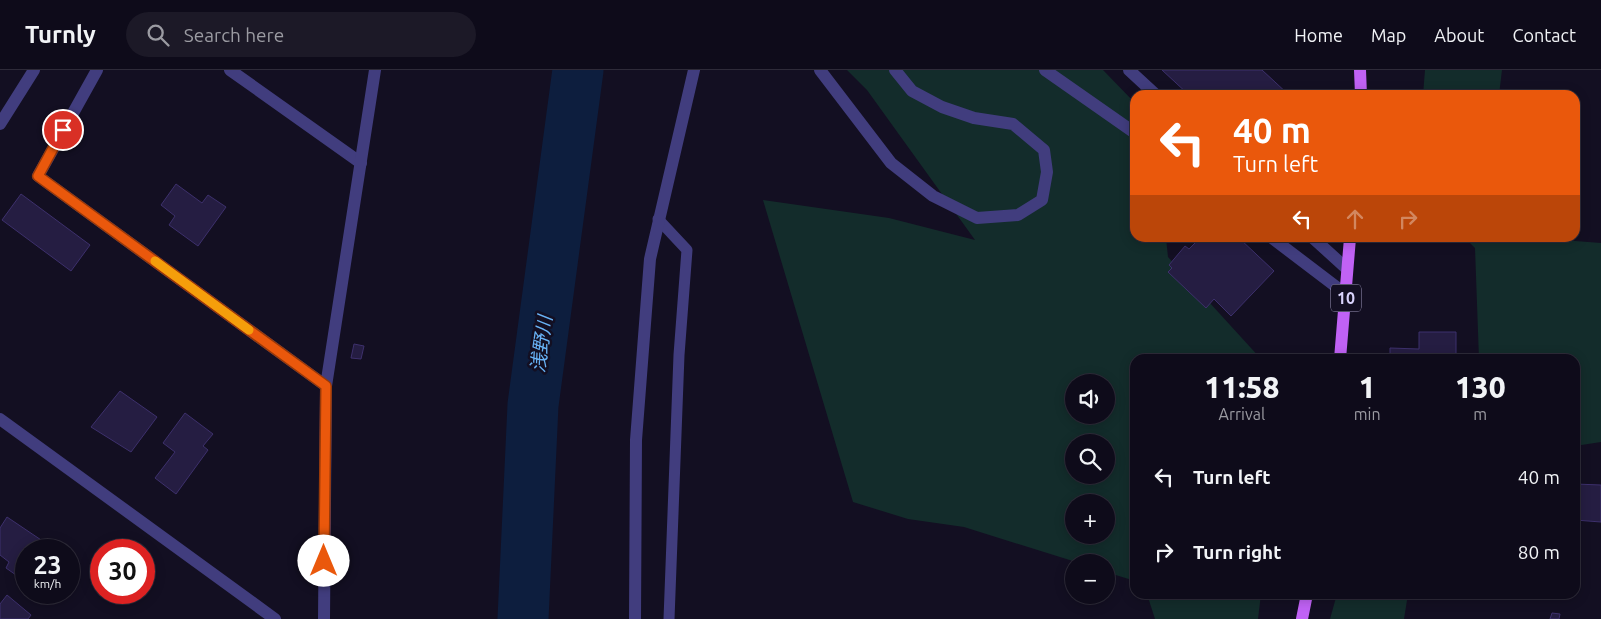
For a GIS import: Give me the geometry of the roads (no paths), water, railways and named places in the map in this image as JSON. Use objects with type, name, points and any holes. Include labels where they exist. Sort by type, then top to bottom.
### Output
[{"type":"main road","points":[[1360,70],[1360,90]]},
{"type":"main road","name":"10","points":[[1341,354],[1347,294],[1346,268],[1349,242]]},
{"type":"main road","points":[[1302,619],[1306,599]]},
{"type":"street","points":[[0,124],[34,70]]},
{"type":"street","points":[[97,70],[38,176],[326,386]]},
{"type":"street","points":[[230,70],[361,164]]},
{"type":"street","points":[[324,619],[326,386],[375,70]]},
{"type":"street","points":[[635,619],[636,440],[650,259],[694,70]]},
{"type":"street","points":[[820,70],[891,163],[933,196],[977,218],[1018,215],[1042,200],[1047,172],[1044,150],[1013,124],[974,118],[942,107],[919,95],[912,91],[894,70]]},
{"type":"street","points":[[1046,70],[1130,129]]},
{"type":"street","points":[[1129,70],[1151,90]]},
{"type":"street","points":[[1277,242],[1347,294]]},
{"type":"street","points":[[1317,242],[1346,268]]},
{"type":"street","points":[[0,419],[275,619]]},
{"type":"lane","points":[[658,219],[687,250],[679,354],[669,619]]},
{"type":"waterway","name":"浅野川","points":[[523,619],[533,405],[578,70]]}]
